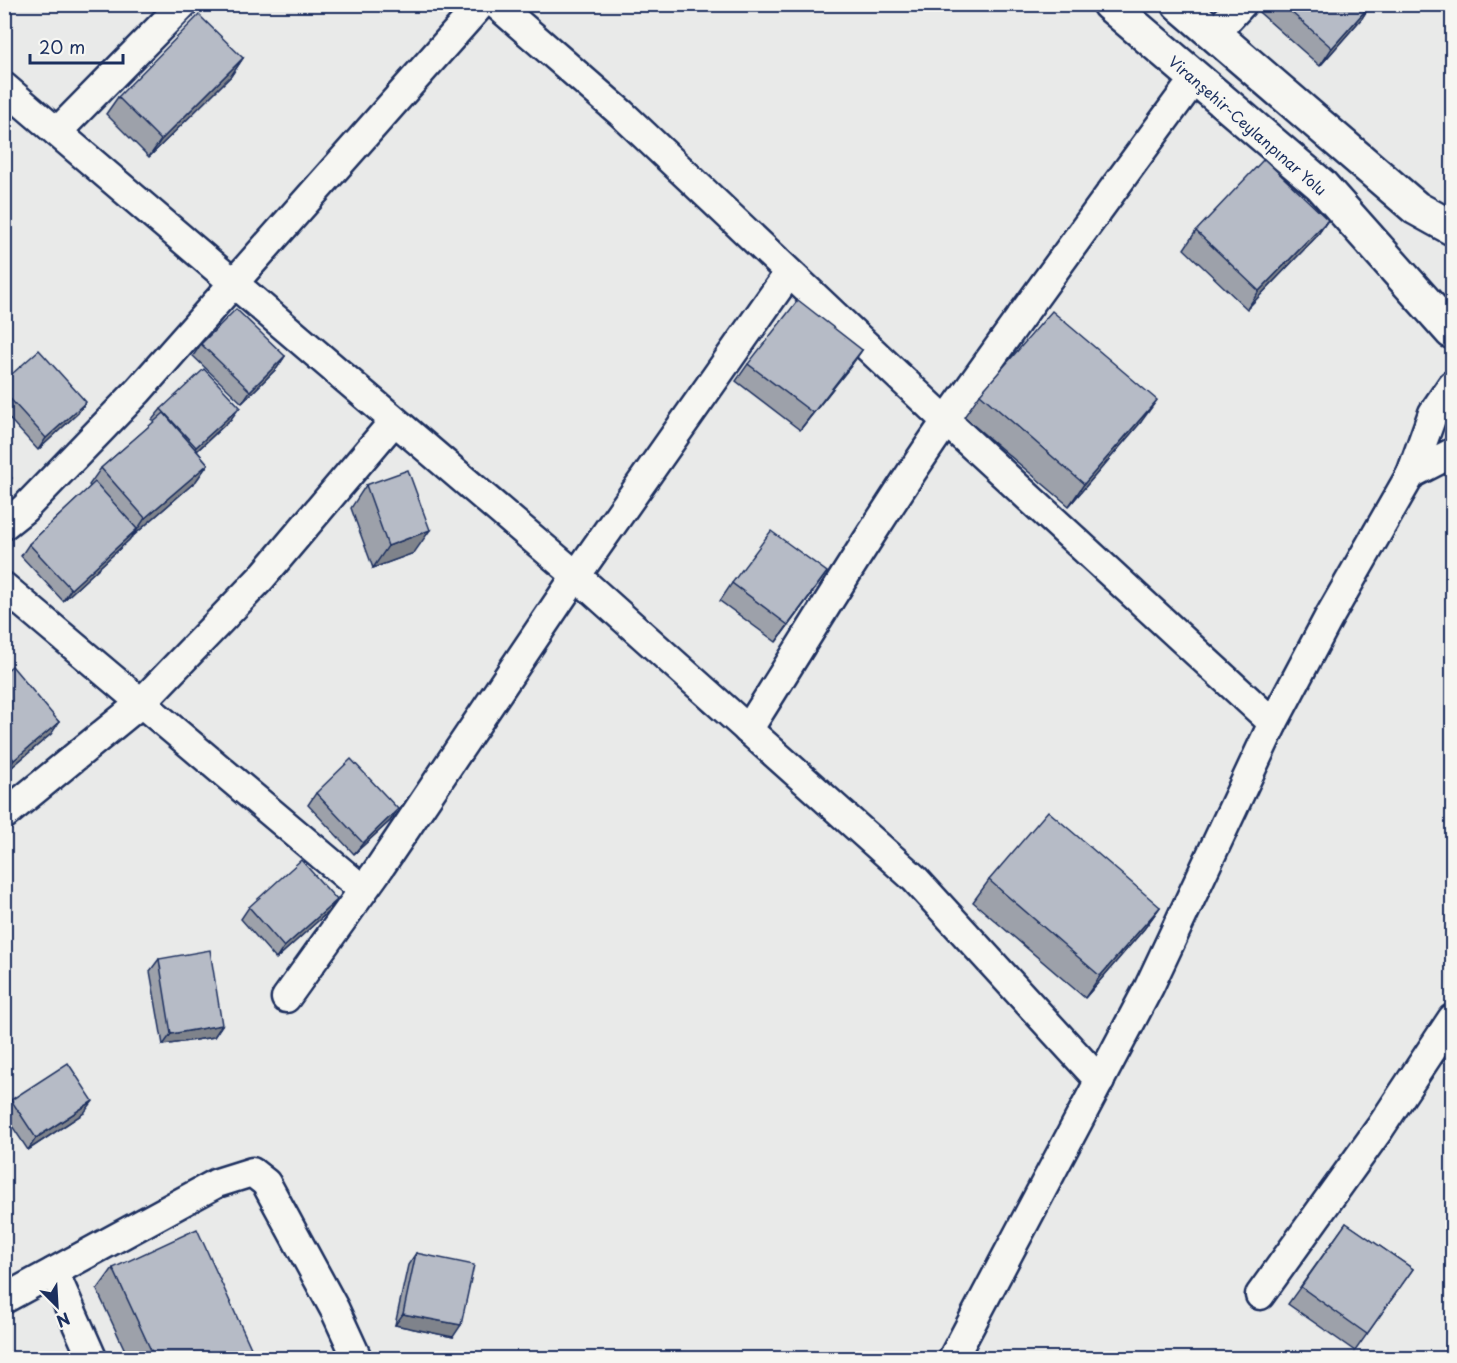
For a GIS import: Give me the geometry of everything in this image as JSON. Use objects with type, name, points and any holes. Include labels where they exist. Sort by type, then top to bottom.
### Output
[{"type":"main road","name":"Viranşehir-Ceylanpınar Yolu","points":[[1109,4],[1321,185],[1452,332]]},
{"type":"main road","points":[[1179,4],[1416,207],[1452,228]]},
{"type":"street","points":[[57,132],[183,4]]},
{"type":"street","points":[[4,525],[24,508],[138,391],[481,4]]},
{"type":"street","points":[[495,4],[621,113],[946,421],[1273,723]]},
{"type":"street","points":[[1214,34],[1242,4]]},
{"type":"street","points":[[748,730],[946,421],[1195,78]]},
{"type":"street","points":[[7,94],[57,132],[576,576],[915,879],[1100,1081]]},
{"type":"street","points":[[286,998],[393,847],[576,576],[789,273]]},
{"type":"street","points":[[953,1359],[1149,987],[1273,723],[1328,619],[1411,474],[1433,413],[1452,385]]},
{"type":"street","points":[[4,815],[141,703],[262,576],[394,421]]},
{"type":"street","points":[[1411,474],[1452,453]]},
{"type":"street","points":[[4,587],[363,890]]},
{"type":"street","points":[[1260,1294],[1380,1128],[1452,1018]]},
{"type":"street","points":[[4,1299],[217,1183],[252,1172],[266,1183],[335,1310],[357,1359]]},
{"type":"street","points":[[54,1272],[92,1359]]},
{"type":"building","points":[[1282,4],[1371,4],[1332,48]]},
{"type":"building","points":[[199,15],[243,58],[161,140],[118,97]]},
{"type":"building","points":[[1264,159],[1328,220],[1259,291],[1196,231]]},
{"type":"building","points":[[798,300],[862,350],[813,413],[748,364]]},
{"type":"building","points":[[236,309],[285,356],[250,391],[201,344]]},
{"type":"building","points":[[1052,311],[1157,400],[1084,484],[980,394]]},
{"type":"building","points":[[39,350],[86,402],[46,438],[4,392],[4,381]]},
{"type":"building","points":[[204,369],[240,407],[196,447],[161,409]]},
{"type":"building","points":[[164,413],[208,464],[145,518],[101,468]]},
{"type":"building","points":[[408,470],[430,530],[388,546],[366,485]]},
{"type":"building","points":[[4,471],[12,478],[4,486]]},
{"type":"building","points":[[95,482],[137,529],[71,589],[29,544]]},
{"type":"building","points":[[771,531],[827,572],[788,625],[732,583]]},
{"type":"building","points":[[12,666],[59,722],[14,760],[4,748],[4,673]]},
{"type":"building","points":[[351,759],[398,809],[363,843],[316,793]]},
{"type":"building","points":[[1048,811],[1160,907],[1100,976],[989,880]]},
{"type":"building","points":[[301,860],[337,900],[284,947],[249,907]]},
{"type":"building","points":[[210,950],[222,1025],[171,1034],[159,959]]},
{"type":"building","points":[[68,1063],[93,1101],[36,1138],[11,1100]]},
{"type":"building","points":[[1346,1223],[1413,1269],[1367,1334],[1301,1287]]},
{"type":"building","points":[[197,1229],[256,1359],[155,1359],[113,1268]]},
{"type":"building","points":[[416,1253],[474,1265],[461,1325],[403,1314]]}]
